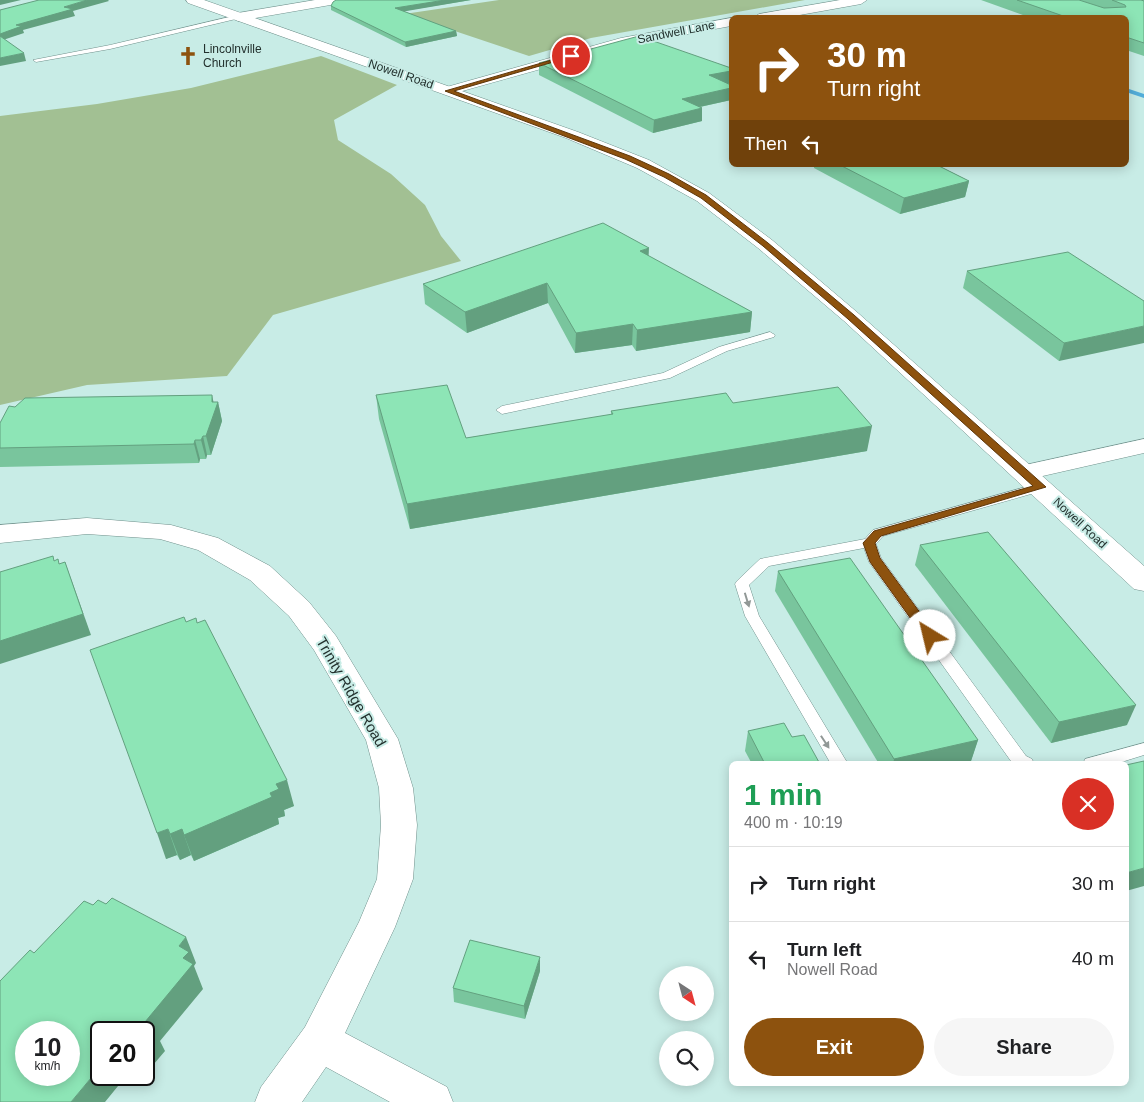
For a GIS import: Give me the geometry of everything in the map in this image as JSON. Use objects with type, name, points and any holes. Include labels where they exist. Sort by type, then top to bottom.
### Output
[{"type":"street","name":"Nowell Road","points":[[192,0],[448,91],[628,158],[666,175],[704,197],[765,244],[851,317],[1144,582]]},
{"type":"street","points":[[238,17],[336,0]]},
{"type":"street","points":[[776,15],[861,0]]},
{"type":"street","name":"Sandwell Lane","points":[[448,91],[621,42],[729,22]]},
{"type":"street","points":[[1032,480],[1144,446]]},
{"type":"street","name":"Trinity Ridge Road","points":[[0,534],[87,526],[160,531],[208,544],[260,573],[299,608],[325,643],[382,739],[396,788],[399,825],[395,879],[376,927],[320,1041],[276,1102]]},
{"type":"street","points":[[320,1041],[432,1102]]},
{"type":"lane","points":[[36,60],[110,47],[238,17]]},
{"type":"lane","points":[[502,410],[666,376],[723,349],[770,335]]},
{"type":"lane","points":[[838,761],[823,739],[752,616],[742,584],[765,562],[869,543],[878,534],[1032,480]]},
{"type":"lane","points":[[869,543],[874,559],[1020,761]]},
{"type":"lane","points":[[1102,761],[1144,749]]},
{"type":"green space","points":[[499,0],[805,0],[591,38],[529,56],[404,14]]},
{"type":"green space","points":[[321,56],[397,85],[334,120],[338,140],[391,174],[425,205],[441,236],[461,261],[273,315],[227,376],[87,385],[0,405],[0,116],[97,104],[191,88]]},
{"type":"building","points":[[39,0],[87,0],[64,7],[73,9],[16,25],[22,26],[0,34],[0,10]]},
{"type":"building","points":[[336,0],[445,0],[395,8],[456,31],[405,42],[331,6]]},
{"type":"building","points":[[1017,0],[1079,0],[1104,8],[1126,7],[1112,0],[1144,1],[1144,43],[1129,38],[1129,15],[1060,15]]},
{"type":"building","points":[[0,36],[24,53],[0,58]]},
{"type":"building","points":[[639,36],[729,67],[729,71],[709,75],[729,84],[729,88],[682,99],[702,108],[654,120],[539,63]]},
{"type":"building","points":[[844,167],[941,167],[969,181],[904,198]]},
{"type":"building","points":[[603,223],[649,248],[640,251],[752,312],[637,330],[633,324],[576,333],[547,283],[465,312],[423,284]]},
{"type":"building","points":[[1068,252],[1144,301],[1144,326],[1064,343],[967,271]]},
{"type":"building","points":[[447,385],[466,438],[613,414],[611,411],[726,393],[733,403],[838,387],[872,426],[407,504],[376,395]]},
{"type":"building","points":[[212,395],[212,402],[218,402],[206,436],[203,436],[201,440],[195,440],[194,444],[0,448],[0,423],[9,406],[15,407],[25,398]]},
{"type":"building","points":[[988,532],[1136,705],[1059,722],[920,545]]},
{"type":"building","points":[[53,556],[54,561],[58,559],[59,564],[65,562],[83,614],[0,641],[0,572]]},
{"type":"building","points":[[850,558],[978,740],[894,759],[778,571]]},
{"type":"building","points":[[184,617],[186,622],[196,618],[197,623],[205,620],[287,780],[276,784],[279,789],[270,793],[272,797],[184,835],[182,829],[170,834],[168,829],[157,833],[90,650]]},
{"type":"building","points":[[784,723],[792,737],[804,735],[818,761],[763,761],[748,731]]},
{"type":"building","points":[[1144,761],[1144,868],[1129,872],[1129,764]]},
{"type":"building","points":[[112,898],[186,937],[179,946],[189,952],[183,958],[193,964],[146,1021],[90,1021],[90,1079],[71,1102],[0,1102],[0,981],[30,950],[34,953],[84,901],[93,905],[98,900],[106,904]]},
{"type":"building","points":[[470,940],[540,957],[524,1006],[453,988]]},
{"type":"waterway","points":[[1129,91],[1144,96]]},
{"type":"place","name":"Lincolnville Church","points":[[188,56]]},
{"type":"route","points":[[571,56],[448,91],[643,164],[704,197],[765,244],[851,317],[1040,487],[878,534],[869,543],[874,559],[930,636]]}]
